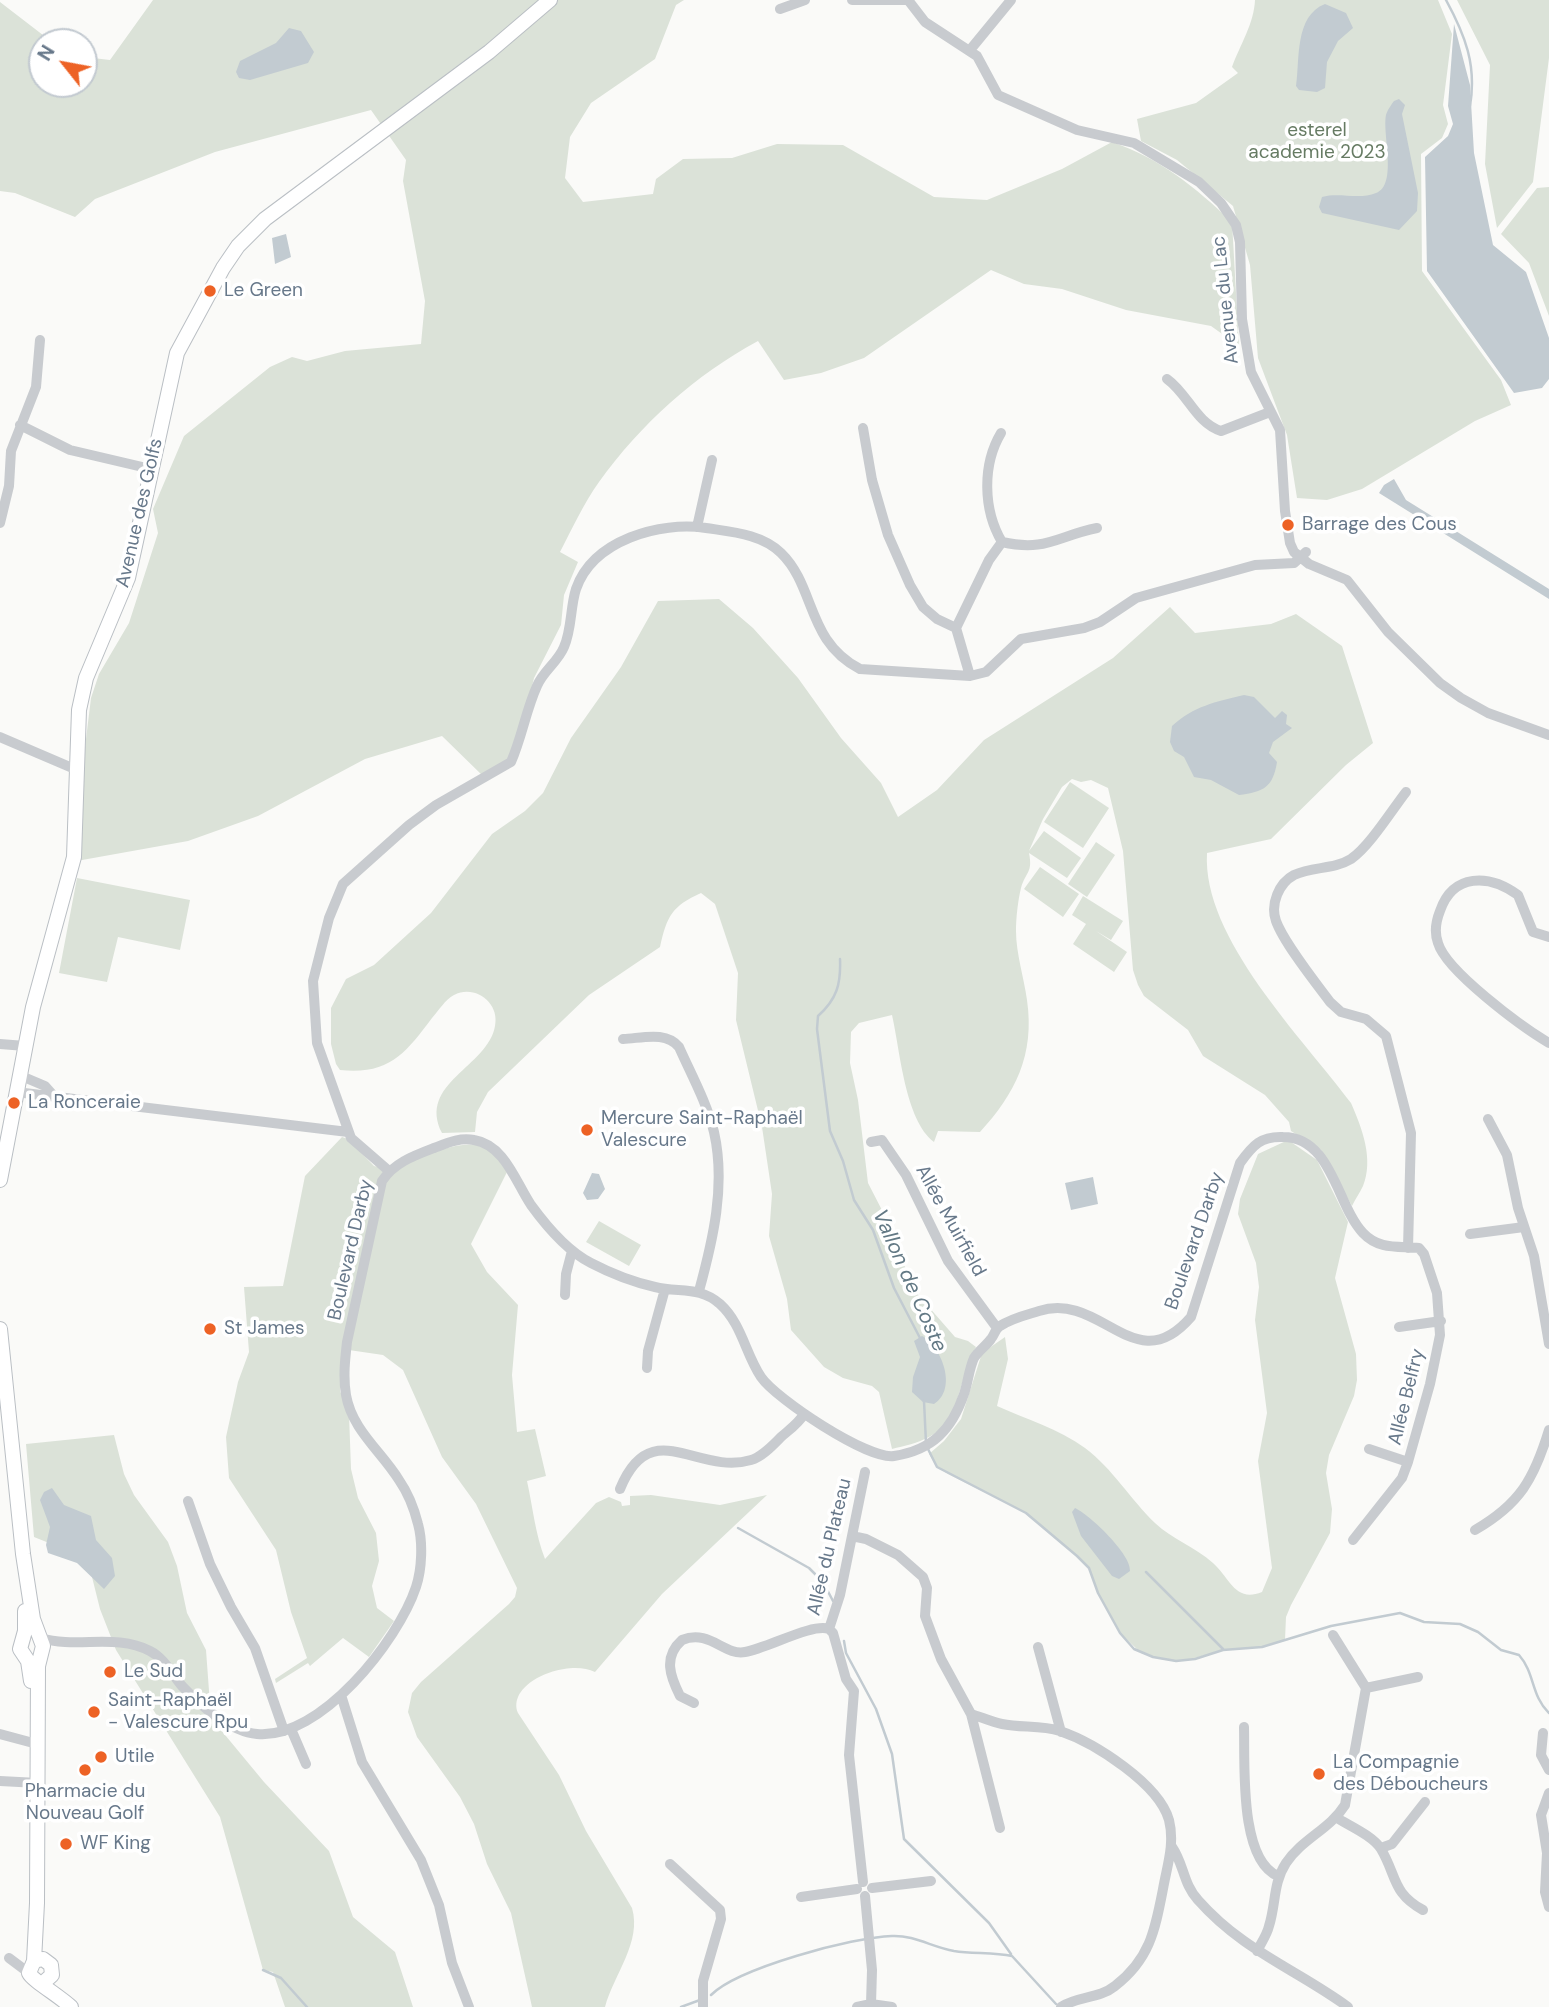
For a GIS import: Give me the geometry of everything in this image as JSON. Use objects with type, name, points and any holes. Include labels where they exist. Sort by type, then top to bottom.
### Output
[{"type":"main road","name":"Avenue des Golfs","points":[[1,1172],[25,1046],[73,863],[79,710],[86,678],[128,578],[177,353],[210,290],[238,246],[265,219],[489,52],[550,0]]},
{"type":"main road","points":[[0,1329],[23,1554],[26,1622],[20,1649],[29,1667],[37,1740]]},
{"type":"main road","points":[[23,1554],[40,1644],[37,1903],[33,1980],[48,1979],[79,2007]]},
{"type":"main road","points":[[23,1638],[30,1634],[40,1644]]},
{"type":"main road","points":[[24,1655],[31,1658],[40,1644]]},
{"type":"main road","points":[[35,1964],[51,1965],[48,1979]]},
{"type":"main road","points":[[48,1979],[71,2007]]},
{"type":"street","points":[[780,9],[805,0]]},
{"type":"street","points":[[852,0],[907,0]]},
{"type":"street","name":"Avenue du Lac","points":[[907,0],[925,22],[977,56],[998,95],[1077,130],[1114,136],[1134,143],[1199,182],[1220,203],[1236,225],[1241,259],[1244,346],[1251,372],[1280,430],[1288,526],[1298,551],[1355,587],[1388,632],[1440,683],[1488,713],[1549,735]]},
{"type":"street","points":[[970,50],[1010,0]]},
{"type":"street","points":[[0,523],[9,485],[11,452],[36,387],[40,340]]},
{"type":"street","points":[[1167,379],[1181,389],[1203,421],[1213,428],[1228,430],[1270,412]]},
{"type":"street","points":[[20,425],[69,450],[151,469]]},
{"type":"street","points":[[863,428],[872,480],[888,534],[910,585],[923,607],[937,620],[956,628]]},
{"type":"street","points":[[1001,433],[989,464],[989,506],[995,529],[1002,542]]},
{"type":"street","points":[[697,527],[712,460]]},
{"type":"street","points":[[389,1171],[356,1144],[348,1132],[317,1043],[313,981],[339,890],[419,817],[512,762],[535,689],[564,647],[580,581],[594,562],[642,532],[670,527],[697,527],[761,539],[775,547],[794,573],[832,648],[844,661],[860,669],[970,676],[986,672],[1021,639],[1084,628],[1100,622],[1136,598],[1255,565],[1281,561],[1298,551]]},
{"type":"street","points":[[1002,542],[1041,547],[1097,528]]},
{"type":"street","points":[[970,676],[956,628],[989,560],[1002,542]]},
{"type":"street","points":[[0,737],[77,770]]},
{"type":"street","points":[[1406,792],[1354,857],[1342,864],[1305,870],[1291,876],[1279,889],[1275,904],[1276,921],[1330,1002],[1341,1012],[1366,1019],[1386,1036],[1411,1133],[1413,1248]]},
{"type":"street","points":[[1549,937],[1533,932],[1518,895],[1487,879],[1455,886],[1442,904],[1436,922],[1437,942],[1444,956],[1459,974],[1549,1043]]},
{"type":"street","points":[[624,1040],[662,1036],[673,1040],[679,1047],[714,1131],[719,1174],[715,1223],[699,1291],[728,1312],[762,1380],[782,1400],[874,1454],[891,1457],[915,1450],[949,1429],[964,1394],[973,1360],[997,1328]]},
{"type":"street","points":[[3,1041],[25,1046]]},
{"type":"street","points":[[19,1075],[44,1086],[53,1095]]},
{"type":"street","points":[[16,1093],[53,1095],[348,1132]]},
{"type":"street","points":[[1488,1119],[1507,1155],[1524,1227],[1534,1256],[1549,1343]]},
{"type":"street","name":"Boulevard Darby","points":[[997,1328],[1049,1307],[1082,1311],[1125,1334],[1152,1343],[1174,1334],[1191,1317],[1241,1163],[1254,1144],[1268,1136],[1290,1137],[1317,1152],[1363,1233],[1388,1247],[1413,1248]]},
{"type":"street","name":"Boulevard Darby","points":[[40,1644],[115,1641],[132,1643],[152,1652],[183,1687],[227,1723],[256,1735],[288,1730],[319,1713],[341,1695],[398,1625],[411,1601],[419,1569],[419,1528],[408,1496],[363,1432],[346,1397],[344,1368],[373,1212],[382,1181],[389,1171],[422,1152],[455,1140],[476,1140],[487,1144],[504,1160],[547,1226],[572,1251],[609,1272],[665,1289],[699,1291]]},
{"type":"street","name":"Allée Muirfield","points":[[871,1142],[882,1140],[906,1175],[948,1261],[997,1328]]},
{"type":"street","points":[[1470,1234],[1524,1227]]},
{"type":"street","name":"Allée Belfry","points":[[1353,1540],[1402,1478],[1436,1360],[1441,1321],[1437,1293],[1424,1254],[1413,1248]]},
{"type":"street","points":[[565,1295],[566,1274],[572,1251]]},
{"type":"street","points":[[647,1368],[648,1351],[665,1289]]},
{"type":"street","points":[[1399,1327],[1441,1321]]},
{"type":"street","points":[[620,1489],[632,1467],[643,1455],[661,1448],[715,1462],[751,1460],[766,1451],[804,1414]]},
{"type":"street","points":[[1475,1531],[1502,1514],[1520,1496],[1533,1476],[1549,1430]]},
{"type":"street","points":[[1369,1449],[1408,1462]]},
{"type":"street","name":"Allée du Plateau","points":[[829,1629],[840,1595],[865,1472]]},
{"type":"street","points":[[188,1501],[211,1564],[231,1608],[255,1648],[288,1730],[306,1764]]},
{"type":"street","points":[[852,1536],[866,1539],[898,1556],[923,1577],[927,1588],[925,1616],[941,1659],[971,1714],[1000,1828]]},
{"type":"street","points":[[694,1703],[680,1696],[671,1673],[672,1653],[682,1640],[700,1637],[739,1653],[776,1645],[816,1627],[829,1629],[836,1640],[845,1679],[854,1691],[849,1755],[871,1956],[871,2004]]},
{"type":"street","points":[[1257,1951],[1269,1930],[1278,1877],[1307,1840],[1337,1818],[1345,1805],[1366,1688],[1333,1635]]},
{"type":"street","points":[[1038,1647],[1061,1732]]},
{"type":"street","points":[[1366,1688],[1418,1677]]},
{"type":"street","points":[[341,1695],[362,1762],[421,1860],[439,1905],[452,1963],[469,2007]]},
{"type":"street","points":[[971,1714],[1002,1724],[1061,1732],[1118,1763],[1151,1790],[1163,1804],[1169,1821],[1172,1847],[1156,1931],[1146,1952],[1114,1987],[1098,1997],[1061,2007]]},
{"type":"street","points":[[1244,1727],[1245,1800],[1251,1829],[1259,1862],[1267,1872],[1278,1877]]},
{"type":"street","points":[[1543,1733],[1541,1755],[1549,1770]]},
{"type":"street","points":[[0,1734],[37,1740]]},
{"type":"street","points":[[0,1781],[37,1783]]},
{"type":"street","points":[[1549,1793],[1541,1815],[1547,1853],[1545,1892],[1549,1907]]},
{"type":"street","points":[[1381,1847],[1392,1844],[1425,1802]]},
{"type":"street","points":[[1337,1818],[1381,1847],[1393,1880],[1406,1901],[1423,1910]]},
{"type":"street","points":[[1172,1847],[1178,1856],[1184,1882],[1198,1900],[1257,1951],[1348,2007]]},
{"type":"street","points":[[670,1864],[720,1910],[721,1919],[703,1981],[703,2007]]},
{"type":"street","points":[[801,1897],[931,1881]]},
{"type":"street","points":[[858,2007],[871,2004],[892,2007]]},
{"type":"green space","points":[[153,0],[684,0],[676,5],[655,59],[591,103],[570,137],[565,178],[583,202],[653,194],[656,179],[683,159],[732,158],[777,144],[843,145],[934,197],[987,200],[1062,169],[1112,142],[1162,165],[1205,197],[1232,222],[1239,346],[1211,326],[1126,310],[1062,289],[1024,284],[991,270],[864,358],[821,373],[784,380],[758,341],[712,369],[671,402],[615,461],[588,499],[560,552],[578,562],[564,595],[561,625],[534,678],[516,755],[484,777],[442,736],[365,759],[258,816],[188,841],[71,862],[91,698],[99,674],[129,623],[158,533],[153,509],[184,436],[270,367],[292,357],[307,361],[345,351],[421,344],[425,301],[403,181],[406,160],[371,110],[215,152],[95,199],[75,217],[15,193],[0,191],[0,2],[34,28],[28,28],[28,98],[98,98],[98,59],[110,60]]},
{"type":"green space","name":"esterel academie 2023","points":[[1255,0],[1438,0],[1452,34],[1443,105],[1448,124],[1442,138],[1421,154],[1422,271],[1501,380],[1511,405],[1475,421],[1362,489],[1327,500],[1297,498],[1287,435],[1258,358],[1250,265],[1233,206],[1177,160],[1141,141],[1137,119],[1196,103],[1238,73],[1232,67],[1249,26]]},
{"type":"green space","points":[[1457,0],[1549,0],[1549,58],[1533,182],[1497,228],[1485,164],[1490,65]]},
{"type":"green space","points":[[1549,187],[1549,316],[1529,263],[1501,234],[1537,188]]},
{"type":"green space","points":[[719,599],[753,628],[798,678],[841,738],[881,783],[898,817],[937,790],[984,740],[1113,658],[1170,607],[1195,633],[1271,624],[1296,614],[1342,646],[1373,743],[1346,765],[1271,839],[1207,853],[1210,885],[1220,919],[1237,952],[1283,1017],[1351,1103],[1363,1133],[1367,1154],[1366,1176],[1352,1206],[1321,1150],[1291,1131],[1289,1122],[1265,1095],[1203,1056],[1188,1030],[1144,996],[1133,970],[1123,851],[1108,788],[1091,780],[1081,782],[1072,779],[1062,787],[1043,819],[1029,851],[1044,831],[1081,858],[1067,878],[1029,853],[1030,868],[1020,893],[1016,931],[1029,1020],[1025,1056],[1012,1088],[980,1132],[938,1131],[934,1142],[924,1132],[916,1118],[905,1083],[892,1015],[859,1023],[851,1032],[850,1063],[858,1100],[868,1183],[885,1216],[914,1290],[955,1337],[976,1347],[947,1420],[940,1430],[920,1441],[892,1449],[879,1392],[872,1386],[843,1378],[824,1367],[791,1330],[787,1299],[769,1236],[772,1194],[762,1127],[736,1020],[738,973],[715,904],[701,893],[672,913],[660,947],[589,995],[488,1092],[477,1112],[475,1132],[442,1133],[437,1116],[439,1101],[446,1088],[480,1053],[490,1040],[495,1026],[494,1010],[490,1003],[478,994],[462,992],[451,997],[404,1052],[384,1065],[357,1071],[340,1070],[331,1044],[331,1008],[346,979],[374,965],[431,913],[492,834],[525,811],[543,793],[571,738],[621,667],[658,601]]},
{"type":"green space","points":[[1070,782],[1109,808],[1083,848],[1044,822]]},
{"type":"green space","points":[[1096,842],[1115,855],[1087,897],[1068,884]]},
{"type":"green space","points":[[1040,867],[1079,894],[1063,917],[1024,889]]},
{"type":"green space","points":[[77,878],[190,900],[180,950],[118,937],[107,982],[59,973]]},
{"type":"green space","points":[[1083,896],[1123,921],[1111,940],[1096,931],[1127,952],[1114,972],[1073,944],[1086,924],[1072,915]]},
{"type":"green space","points":[[342,1137],[348,1139],[374,1166],[396,1171],[439,1150],[464,1145],[484,1147],[508,1170],[471,1244],[487,1272],[518,1305],[512,1375],[517,1432],[535,1429],[546,1476],[527,1481],[536,1530],[545,1559],[596,1503],[609,1497],[621,1502],[622,1506],[630,1505],[630,1496],[651,1495],[720,1505],[767,1495],[662,1594],[595,1672],[570,1668],[542,1676],[521,1692],[517,1702],[518,1713],[559,1775],[586,1831],[632,1908],[634,1921],[630,1946],[605,2007],[532,2007],[511,1913],[487,1864],[474,1824],[460,1797],[417,1737],[408,1712],[412,1693],[421,1682],[509,1604],[515,1597],[517,1588],[476,1504],[442,1457],[403,1370],[383,1355],[342,1349],[340,1391],[349,1414],[351,1469],[358,1498],[376,1533],[379,1561],[372,1586],[377,1608],[394,1621],[369,1657],[343,1638],[310,1666],[308,1663],[276,1683],[275,1679],[307,1658],[291,1612],[276,1550],[229,1478],[226,1437],[238,1382],[249,1352],[244,1287],[283,1286],[305,1176]]},
{"type":"green space","points":[[1288,1140],[1317,1160],[1348,1222],[1335,1278],[1356,1354],[1357,1380],[1354,1396],[1329,1455],[1326,1473],[1332,1509],[1330,1533],[1291,1605],[1286,1617],[1285,1640],[1262,1647],[1223,1650],[1184,1661],[1164,1660],[1141,1653],[1120,1633],[1098,1593],[1089,1568],[1077,1556],[1026,1513],[948,1474],[937,1467],[929,1454],[944,1441],[961,1419],[982,1353],[1005,1337],[1008,1359],[997,1406],[1053,1430],[1085,1448],[1162,1529],[1213,1563],[1239,1592],[1253,1595],[1262,1592],[1272,1568],[1258,1461],[1267,1413],[1255,1320],[1259,1287],[1256,1263],[1238,1214],[1240,1199],[1258,1154]]},
{"type":"green space","points":[[599,1221],[641,1245],[629,1266],[586,1242]]},
{"type":"green space","points":[[114,1435],[124,1474],[134,1495],[168,1542],[177,1566],[187,1613],[206,1650],[211,1718],[264,1782],[329,1851],[353,1917],[395,1952],[413,2007],[285,2007],[273,1972],[263,1970],[220,1817],[116,1650],[100,1609],[90,1569],[74,1553],[34,1537],[26,1444]]},
{"type":"shaded area","points":[[1325,4],[1346,13],[1353,28],[1338,41],[1327,62],[1325,88],[1317,92],[1299,90],[1296,86],[1303,29],[1315,10]]},
{"type":"shaded area","points":[[1454,24],[1470,85],[1474,153],[1493,245],[1526,272],[1549,338],[1549,379],[1542,388],[1514,393],[1427,271],[1425,157],[1448,136],[1453,124],[1448,106]]},
{"type":"shaded area","points":[[289,28],[301,31],[314,52],[308,63],[250,80],[239,78],[236,72],[240,61],[276,43]]},
{"type":"shaded area","points":[[1399,99],[1405,105],[1402,114],[1418,193],[1417,211],[1399,230],[1322,213],[1319,207],[1322,197],[1369,195],[1383,188],[1388,170],[1386,115],[1394,101]]},
{"type":"shaded area","points":[[286,234],[291,257],[275,264],[272,238]]},
{"type":"shaded area","points":[[1394,479],[1406,500],[1549,589],[1549,599],[1379,493],[1384,485]]},
{"type":"shaded area","points":[[1244,695],[1254,697],[1275,718],[1282,711],[1287,715],[1286,724],[1292,728],[1273,742],[1269,753],[1277,762],[1270,783],[1261,790],[1239,795],[1211,780],[1194,777],[1184,757],[1174,751],[1170,742],[1172,726],[1188,714]]},
{"type":"shaded area","points":[[592,1173],[599,1174],[605,1189],[598,1199],[587,1200],[583,1193]]},
{"type":"shaded area","points":[[1093,1177],[1098,1204],[1071,1210],[1065,1183]]},
{"type":"shaded area","points":[[922,1336],[936,1349],[945,1368],[945,1389],[934,1404],[923,1402],[912,1392],[913,1377],[920,1357],[914,1341]]},
{"type":"shaded area","points":[[52,1488],[64,1505],[91,1516],[96,1540],[112,1558],[115,1576],[104,1589],[77,1563],[48,1553],[46,1545],[50,1527],[40,1500],[44,1492]]},
{"type":"shaded area","points":[[1075,1508],[1100,1527],[1117,1546],[1129,1564],[1130,1571],[1119,1579],[1112,1576],[1081,1536],[1072,1512]]},
{"type":"waterway","points":[[1446,0],[1468,51],[1472,77],[1470,106]]},
{"type":"waterway","name":"Vallon de Coste","points":[[840,959],[840,976],[836,990],[830,1003],[818,1016],[817,1029],[830,1131],[843,1161],[854,1200],[873,1230],[894,1288],[920,1338]]},
{"type":"waterway","name":"Vallon de Coste","points":[[924,1401],[926,1443]]},
{"type":"waterway","name":"Vallon de Coste","points":[[928,1449],[937,1467],[1026,1513],[1077,1556],[1089,1568],[1098,1593],[1120,1633],[1134,1649],[1153,1657],[1176,1661],[1195,1659],[1223,1650],[1262,1647],[1331,1626],[1400,1613],[1424,1622],[1460,1624],[1478,1632],[1501,1650],[1519,1655],[1528,1669],[1539,1699],[1549,1713]]},
{"type":"waterway","points":[[738,1528],[809,1568],[823,1582],[833,1601]]},
{"type":"waterway","points":[[1146,1572],[1223,1649]]},
{"type":"waterway","points":[[844,1641],[846,1653],[876,1709],[892,1754],[904,1839],[989,1923],[1011,1954]]},
{"type":"waterway","points":[[711,1995],[745,1975],[797,1956],[851,1942],[900,1936],[954,1951],[1012,1956],[1056,2004]]},
{"type":"waterway","points":[[263,1970],[281,1978],[307,2007]]},
{"type":"waterway","points":[[681,2007],[700,2000]]},
{"type":"place","name":"Le Green","points":[[210,291]]},
{"type":"place","name":"Barrage des Cous","points":[[1288,525]]},
{"type":"place","name":"La Ronceraie","points":[[14,1103]]},
{"type":"place","name":"Mercure Saint-Raphaël Valescure","points":[[587,1130]]},
{"type":"place","name":"St James","points":[[210,1329]]},
{"type":"place","name":"Le Sud","points":[[110,1672]]},
{"type":"place","name":"Saint-Raphaël - Valescure Rpu","points":[[94,1712]]},
{"type":"place","name":"Utile","points":[[101,1757]]},
{"type":"place","name":"Pharmacie du Nouveau Golf","points":[[85,1770]]},
{"type":"place","name":"La Compagnie des Déboucheurs","points":[[1319,1774]]},
{"type":"place","name":"WF King","points":[[66,1844]]}]
